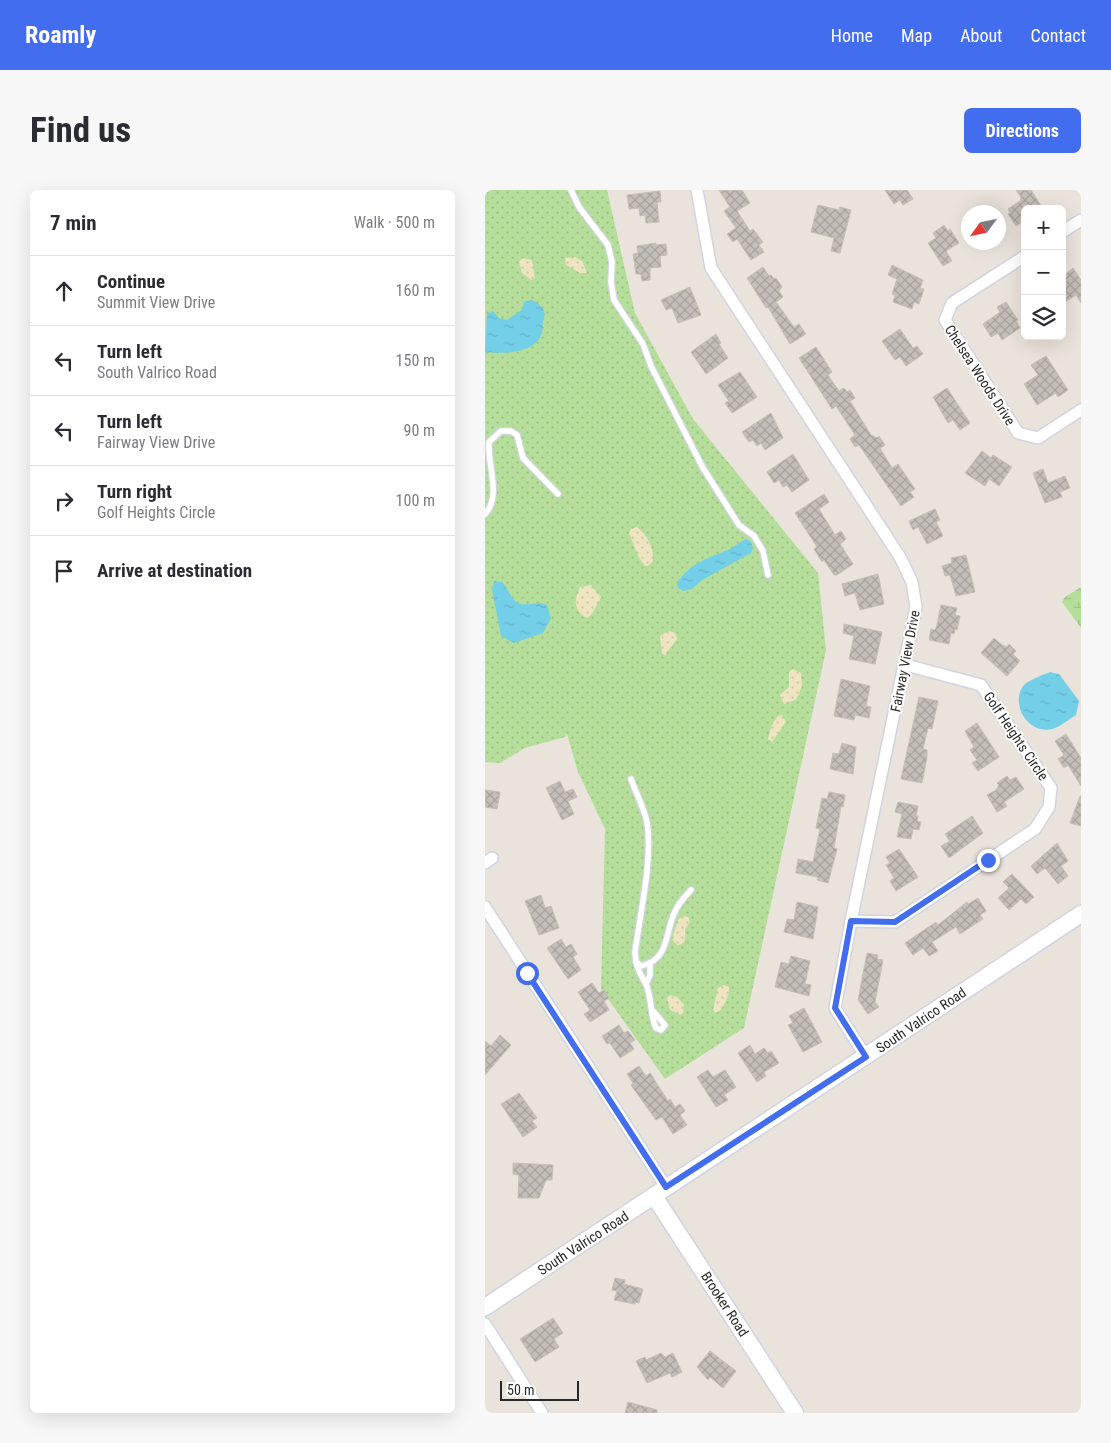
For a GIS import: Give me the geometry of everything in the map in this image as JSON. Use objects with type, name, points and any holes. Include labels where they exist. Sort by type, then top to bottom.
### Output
[{"type":"street","name":"Fairway View Drive","points":[[697,190],[711,268],[900,557],[912,582],[917,607],[851,921],[835,1008],[866,1057]]},
{"type":"street","points":[[1066,229],[1081,220]]},
{"type":"street","name":"Chelsea Woods Drive","points":[[1021,259],[952,303],[945,320],[1018,433],[1038,438],[1081,410]]},
{"type":"street","name":"Golf Heights Circle","points":[[851,921],[895,922],[1035,829],[1049,807],[1051,788],[981,685],[906,665]]},
{"type":"street","points":[[485,908],[660,1191]]},
{"type":"street","name":"South Valrico Road","points":[[485,1307],[1081,914]]},
{"type":"street","name":"Brooker Road","points":[[660,1191],[795,1413]]},
{"type":"street","points":[[485,1324],[542,1413]]},
{"type":"lane","points":[[571,190],[579,207],[608,245],[613,262],[611,282],[614,300],[643,344],[651,366],[703,468],[739,524],[754,536],[763,551],[768,575]]},
{"type":"lane","points":[[485,514],[492,501],[493,489],[488,456],[489,442],[501,431],[511,431],[517,435],[523,458],[558,494]]},
{"type":"lane","points":[[631,779],[647,821],[648,834],[636,962],[638,974],[646,984],[653,1011]]},
{"type":"lane","points":[[636,962],[641,966],[650,964],[665,948],[673,916],[679,902],[691,890]]},
{"type":"lane","points":[[646,984],[650,975],[650,964]]},
{"type":"green space","points":[[485,190],[607,190],[635,313],[693,419],[818,573],[826,650],[744,1028],[665,1079],[601,989],[605,829],[578,772],[567,734],[565,737],[525,748],[500,763],[485,762]]},
{"type":"green space","points":[[1081,587],[1081,628],[1062,602],[1065,597]]},
{"type":"sand","points":[[575,257],[582,261],[587,273],[580,273],[566,265],[565,258]]},
{"type":"sand","points":[[522,258],[532,260],[535,278],[531,280],[522,273],[519,262]]},
{"type":"sand","points":[[637,527],[644,533],[651,546],[653,561],[648,566],[645,566],[639,558],[629,533],[631,529]]},
{"type":"sand","points":[[591,585],[601,597],[592,614],[587,618],[579,612],[576,600],[580,587]]},
{"type":"sand","points":[[669,631],[675,633],[677,639],[665,655],[662,654],[660,636]]},
{"type":"sand","points":[[793,669],[801,673],[802,686],[796,700],[784,704],[780,695],[789,687],[789,672]]},
{"type":"sand","points":[[782,715],[786,722],[772,742],[768,739],[772,725],[778,716]]},
{"type":"sand","points":[[683,916],[688,917],[690,922],[685,929],[684,942],[677,945],[672,939],[678,920]]},
{"type":"sand","points":[[724,985],[729,987],[728,994],[723,1006],[716,1013],[713,1010],[718,988]]},
{"type":"sand","points":[[670,995],[677,997],[684,1005],[681,1015],[670,1010],[667,998]]},
{"type":"water","points":[[532,300],[541,306],[545,314],[542,333],[538,340],[526,349],[518,351],[485,352],[487,314],[493,311],[499,318],[507,320],[522,310],[524,302]]},
{"type":"water","points":[[747,539],[751,542],[753,548],[751,553],[702,580],[692,589],[683,591],[678,588],[677,583],[688,570]]},
{"type":"water","points":[[494,581],[502,582],[514,600],[520,604],[539,603],[547,605],[551,618],[543,633],[514,643],[501,636],[492,590]]},
{"type":"water","points":[[1050,672],[1059,674],[1079,701],[1076,715],[1055,728],[1044,730],[1029,723],[1020,710],[1019,702],[1020,694],[1025,684]]},
{"type":"building","points":[[719,190],[742,190],[750,203],[737,211],[750,231],[753,229],[763,242],[759,245],[764,252],[751,260],[737,239],[733,242],[727,234],[736,228],[724,211],[730,207]]},
{"type":"building","points":[[885,190],[907,190],[913,199],[903,205],[900,200],[894,204]]},
{"type":"building","points":[[1016,190],[1031,190],[1040,205],[1021,205],[1021,223],[1016,226],[1008,214],[1010,213],[1008,209],[1020,201],[1021,197]]},
{"type":"building","points":[[660,191],[661,202],[657,202],[659,222],[646,223],[645,215],[640,216],[639,208],[629,209],[627,195]]},
{"type":"building","points":[[818,205],[839,210],[840,207],[851,210],[840,253],[831,251],[834,238],[811,232]]},
{"type":"building","points":[[944,225],[948,231],[950,229],[959,243],[946,251],[952,261],[943,266],[928,243],[936,238],[933,233]]},
{"type":"building","points":[[656,243],[656,245],[666,244],[667,255],[660,256],[661,267],[650,268],[650,280],[642,281],[641,274],[636,274],[633,254],[638,253],[637,246]]},
{"type":"building","points":[[892,265],[923,280],[920,288],[924,289],[919,304],[914,302],[912,309],[893,302],[895,295],[892,294],[897,279],[888,275]]},
{"type":"building","points":[[763,267],[769,276],[771,275],[774,279],[776,278],[782,287],[779,291],[783,297],[776,302],[794,327],[799,324],[806,334],[790,344],[768,307],[766,308],[747,278]]},
{"type":"building","points":[[1073,268],[1081,280],[1081,303],[1076,295],[1066,301],[1066,274]]},
{"type":"building","points":[[690,287],[701,315],[678,323],[672,308],[666,310],[661,300]]},
{"type":"building","points":[[1006,302],[1018,320],[1016,321],[1020,328],[1002,340],[998,333],[991,337],[983,324],[1000,312],[997,307]]},
{"type":"building","points":[[900,329],[913,348],[917,346],[923,354],[906,366],[900,357],[895,360],[882,341]]},
{"type":"building","points":[[716,334],[721,343],[719,344],[728,358],[706,374],[691,352]]},
{"type":"building","points":[[816,347],[832,372],[828,375],[839,391],[844,388],[847,392],[850,390],[855,398],[850,401],[871,435],[877,438],[879,436],[885,445],[880,448],[892,468],[898,464],[915,489],[910,492],[914,497],[901,506],[859,445],[855,447],[850,439],[855,435],[836,406],[832,409],[799,358]]},
{"type":"building","points":[[1046,356],[1068,390],[1058,397],[1056,393],[1037,405],[1024,384],[1038,375],[1031,365]]},
{"type":"building","points":[[740,372],[757,397],[732,413],[725,403],[729,401],[718,385]]},
{"type":"building","points":[[947,388],[970,423],[960,430],[953,420],[948,423],[933,397]]},
{"type":"building","points":[[771,413],[783,438],[765,450],[761,443],[757,446],[753,440],[749,442],[742,432]]},
{"type":"building","points":[[982,451],[991,458],[993,455],[1012,467],[999,486],[989,479],[985,486],[965,473]]},
{"type":"building","points":[[793,454],[809,480],[792,492],[787,485],[783,487],[779,480],[774,483],[767,472]]},
{"type":"building","points":[[1043,469],[1048,483],[1065,476],[1070,488],[1060,492],[1062,497],[1045,503],[1033,473]]},
{"type":"building","points":[[824,494],[829,502],[819,509],[835,535],[841,531],[846,539],[840,544],[853,564],[837,575],[834,575],[824,560],[822,562],[814,549],[817,547],[795,513]]},
{"type":"building","points":[[935,509],[940,520],[936,522],[943,536],[927,544],[918,527],[913,530],[909,521]]},
{"type":"building","points":[[966,555],[975,592],[956,596],[950,575],[945,576],[942,566],[952,563],[951,558]]},
{"type":"building","points":[[878,574],[884,604],[860,610],[855,593],[845,596],[842,584]]},
{"type":"building","points":[[941,605],[957,608],[955,615],[960,616],[957,630],[955,629],[954,634],[951,633],[949,644],[929,640],[931,629],[935,630],[937,625]]},
{"type":"building","points":[[844,624],[882,632],[875,664],[849,659],[854,636],[843,633]]},
{"type":"building","points":[[994,638],[1007,647],[1009,644],[1016,651],[1013,654],[1020,661],[1007,676],[981,653]]},
{"type":"building","points":[[841,679],[870,686],[866,706],[871,707],[869,718],[855,715],[854,720],[834,716]]},
{"type":"building","points":[[919,697],[938,701],[932,729],[928,728],[923,749],[927,750],[927,757],[922,783],[901,779]]},
{"type":"building","points":[[977,723],[999,757],[978,771],[972,763],[977,760],[970,750],[974,747],[965,731]]},
{"type":"building","points":[[1066,734],[1081,758],[1081,786],[1068,765],[1064,768],[1058,759],[1064,755],[1055,741]]},
{"type":"building","points":[[842,743],[856,747],[853,774],[830,769],[833,753],[839,754]]},
{"type":"building","points":[[1007,776],[1010,780],[1016,777],[1024,789],[1004,802],[1007,806],[997,812],[987,795],[996,790],[999,785],[997,783]]},
{"type":"building","points":[[560,781],[565,792],[573,789],[577,797],[568,801],[574,814],[562,820],[546,788]]},
{"type":"building","points":[[485,790],[500,792],[497,809],[485,807]]},
{"type":"building","points":[[829,792],[845,795],[843,807],[841,806],[834,848],[837,849],[828,883],[817,880],[818,877],[796,873],[798,859],[813,862],[820,829],[816,828],[822,798],[827,799]]},
{"type":"building","points":[[1081,796],[1081,826],[1070,823]]},
{"type":"building","points":[[898,802],[918,806],[916,816],[918,816],[917,821],[921,822],[919,830],[913,829],[911,839],[897,837],[902,814],[895,812]]},
{"type":"building","points":[[972,816],[983,833],[949,858],[941,846],[950,841],[945,834]]},
{"type":"building","points":[[1057,843],[1068,861],[1061,866],[1068,876],[1058,884],[1045,868],[1037,874],[1031,866]]},
{"type":"building","points":[[899,849],[918,877],[896,891],[890,881],[894,878],[886,865],[890,863],[886,857]]},
{"type":"building","points":[[1012,874],[1034,897],[1026,904],[1021,899],[1009,910],[998,898],[1009,888],[1003,882]]},
{"type":"building","points":[[541,895],[545,908],[551,906],[559,928],[539,935],[525,901]]},
{"type":"building","points":[[978,898],[986,911],[980,915],[983,919],[960,934],[956,927],[932,942],[938,951],[929,956],[923,948],[913,955],[905,943],[936,922],[938,925],[967,902],[968,904]]},
{"type":"building","points":[[797,902],[818,907],[813,939],[784,932],[787,919],[794,920]]},
{"type":"building","points":[[561,939],[566,947],[571,944],[577,954],[573,957],[581,970],[568,979],[547,948]]},
{"type":"building","points":[[867,953],[878,955],[877,959],[883,960],[875,1002],[879,1007],[868,1014],[858,1000]]},
{"type":"building","points":[[791,956],[810,961],[805,984],[811,985],[809,996],[775,987],[781,962],[789,964]]},
{"type":"building","points":[[592,983],[599,993],[604,990],[609,998],[604,1001],[609,1010],[590,1022],[584,1014],[590,1010],[578,992]]},
{"type":"building","points":[[804,1008],[822,1042],[803,1052],[788,1025],[793,1023],[789,1016]]},
{"type":"building","points":[[619,1025],[624,1033],[628,1031],[635,1040],[630,1043],[634,1049],[620,1058],[610,1043],[607,1044],[602,1036]]},
{"type":"building","points":[[500,1035],[511,1045],[485,1075],[485,1041],[491,1046]]},
{"type":"building","points":[[750,1045],[755,1054],[764,1048],[768,1053],[771,1051],[779,1063],[764,1072],[766,1076],[757,1082],[738,1053]]},
{"type":"building","points":[[639,1066],[646,1076],[650,1073],[668,1101],[670,1099],[675,1107],[680,1104],[685,1111],[680,1115],[687,1125],[673,1134],[662,1117],[656,1120],[631,1085],[633,1083],[627,1074]]},
{"type":"building","points":[[708,1070],[713,1077],[725,1070],[736,1087],[724,1095],[728,1100],[716,1107],[697,1077]]},
{"type":"building","points":[[519,1093],[537,1118],[532,1121],[537,1127],[523,1137],[501,1104]]},
{"type":"building","points":[[513,1163],[553,1165],[552,1180],[546,1180],[539,1198],[518,1198],[519,1175],[513,1174]]},
{"type":"building","points":[[615,1278],[625,1280],[624,1284],[643,1289],[639,1303],[614,1300],[617,1291],[612,1290]]},
{"type":"building","points":[[553,1318],[563,1333],[554,1339],[559,1347],[535,1362],[520,1339]]},
{"type":"building","points":[[710,1351],[736,1371],[723,1388],[710,1377],[708,1380],[697,1367]]},
{"type":"building","points":[[661,1353],[665,1357],[673,1353],[682,1372],[672,1377],[670,1373],[647,1383],[636,1361],[645,1357],[646,1360]]},
{"type":"building","points":[[628,1402],[657,1410],[657,1413],[625,1413]]},
{"type":"route","points":[[527,973],[666,1187],[866,1057],[835,1008],[851,921],[895,922],[988,860]]}]
